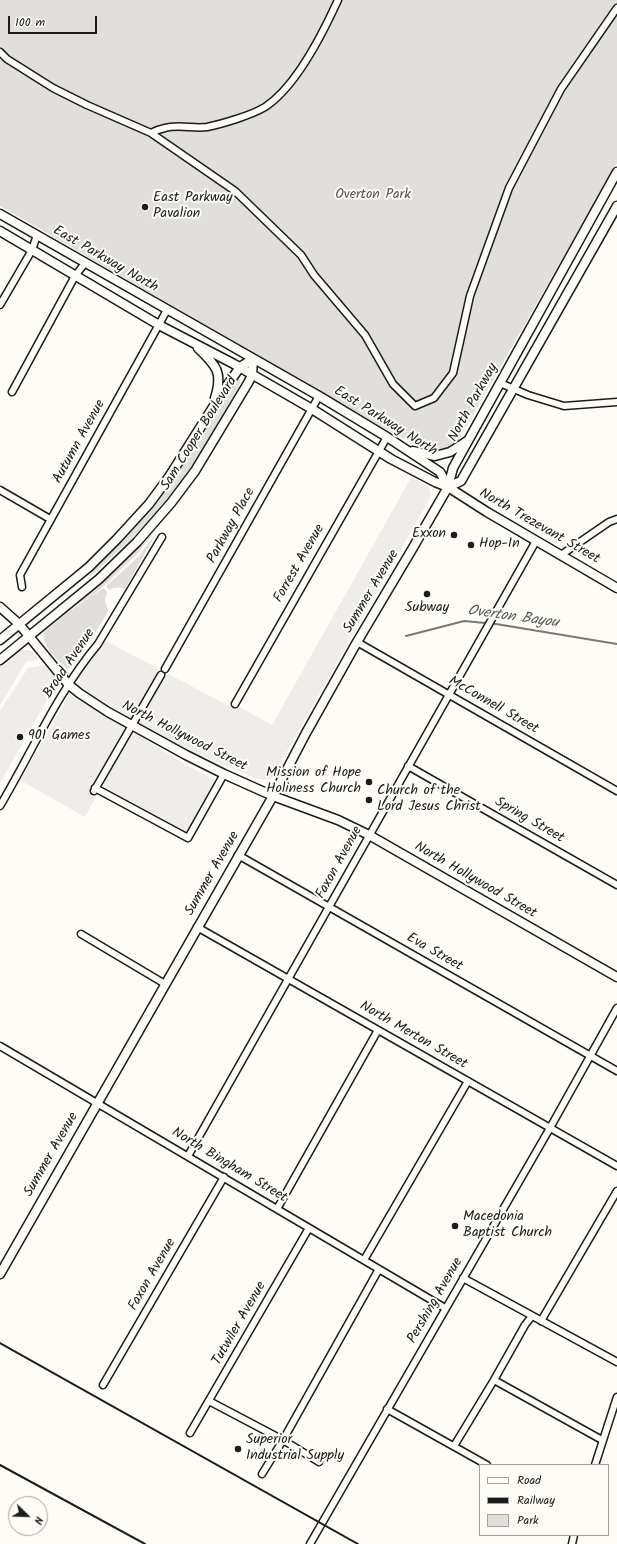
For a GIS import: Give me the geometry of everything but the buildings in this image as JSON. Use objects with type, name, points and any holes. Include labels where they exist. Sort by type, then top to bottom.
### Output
[{"type":"main road","name":"North Parkway","points":[[448,487],[453,468],[617,172]]},
{"type":"main road","name":"North Parkway","points":[[448,487],[460,481],[617,206]]},
{"type":"main road","name":"East Parkway North","points":[[0,214],[319,396],[387,437],[440,472],[448,487]]},
{"type":"main road","name":"East Parkway North","points":[[0,231],[160,325],[240,367],[312,409],[391,459],[434,482],[448,487]]},
{"type":"main road","points":[[190,341],[216,366],[219,375],[219,385],[212,410]]},
{"type":"main road","name":"Sam Cooper Boulevard","points":[[0,640],[89,567],[149,504],[169,477],[240,367],[253,359]]},
{"type":"main road","name":"Sam Cooper Boulevard","points":[[0,660],[100,579],[137,542],[171,503],[195,471],[252,375],[253,359]]},
{"type":"main road","points":[[408,450],[435,456],[450,452],[468,441]]},
{"type":"main road","name":"North Trezevant Street","points":[[448,487],[487,512],[617,588]]},
{"type":"main road","name":"Summer Avenue","points":[[0,1274],[273,796],[357,642],[448,487]]},
{"type":"main road","name":"North Hollywood Street","points":[[0,607],[19,624],[68,684],[79,694],[131,725],[224,774],[273,796],[338,820],[369,835],[617,977]]},
{"type":"street","points":[[151,133],[166,127],[209,127],[254,113],[265,107],[288,86],[302,66],[322,32],[338,0]]},
{"type":"street","points":[[0,52],[7,59],[53,88],[151,133],[234,191],[301,256],[314,275],[365,335],[393,384],[415,406],[434,398],[453,374],[470,296],[509,188],[561,89],[617,8]]},
{"type":"street","points":[[0,304],[32,250],[37,235]]},
{"type":"street","points":[[12,392],[75,276],[85,263]]},
{"type":"street","name":"Autumn Avenue","points":[[22,587],[20,574],[167,310]]},
{"type":"street","points":[[500,383],[528,396],[564,406],[617,402]]},
{"type":"street","name":"Parkway Place","points":[[165,668],[319,396]]},
{"type":"street","name":"Forrest Avenue","points":[[235,704],[387,437]]},
{"type":"street","points":[[0,490],[50,519]]},
{"type":"street","points":[[561,555],[609,522],[617,519]]},
{"type":"street","name":"Broad Avenue","points":[[0,804],[68,684],[85,659],[98,644],[162,537]]},
{"type":"street","name":"Faxon Avenue","points":[[188,1156],[448,694],[536,541]]},
{"type":"street","name":"McConnell Street","points":[[357,642],[617,791]]},
{"type":"street","points":[[161,675],[94,790],[188,838],[224,774]]},
{"type":"street","name":"Spring Street","points":[[408,766],[617,885]]},
{"type":"street","name":"Eva Street","points":[[238,856],[617,1071]]},
{"type":"street","name":"North Merton Street","points":[[197,927],[617,1166]]},
{"type":"street","points":[[81,934],[165,984]]},
{"type":"street","name":"Pershing Avenue","points":[[310,1544],[550,1128],[617,1008]]},
{"type":"street","points":[[277,1209],[378,1030]]},
{"type":"street","name":"North Bingham Street","points":[[0,1046],[98,1102],[446,1308]]},
{"type":"street","points":[[364,1260],[468,1081]]},
{"type":"street","name":"Faxon Avenue","points":[[103,1385],[224,1177]]},
{"type":"street","points":[[541,1321],[617,1190]]},
{"type":"street","name":"Tutwiler Avenue","points":[[190,1433],[310,1228]]},
{"type":"street","points":[[262,1474],[283,1440],[379,1269]]},
{"type":"street","points":[[463,1278],[617,1362]]},
{"type":"street","points":[[454,1446],[525,1325],[532,1316]]},
{"type":"street","points":[[494,1380],[602,1440]]},
{"type":"street","points":[[595,1464],[602,1440],[615,1410],[617,1397]]},
{"type":"street","points":[[209,1401],[283,1440],[319,1462]]},
{"type":"street","points":[[388,1408],[485,1464]]},
{"type":"shaded area","points":[[412,476],[429,488],[431,493],[429,500],[272,778],[265,780],[258,779],[184,749],[141,725],[81,687],[79,677],[81,670],[106,641],[231,707],[232,703],[272,725]]},
{"type":"shaded area","points":[[16,650],[29,650],[39,659],[26,662],[0,705],[0,666]]},
{"type":"shaded area","points":[[45,665],[57,677],[60,683],[55,693],[47,700],[0,783],[0,711],[28,668]]},
{"type":"shaded area","points":[[68,696],[73,697],[123,725],[124,729],[91,790],[98,793],[85,817],[20,780]]},
{"type":"shaded area","points":[[132,733],[215,780],[216,782],[187,831],[107,790],[104,787],[104,779],[129,735]]},
{"type":"green space","name":"Overton Park","points":[[0,0],[617,0],[617,163],[458,441],[453,447],[445,452],[430,452],[384,428],[0,206]]},
{"type":"green space","points":[[238,379],[241,380],[237,390],[220,420],[173,493],[145,525],[90,577],[89,575],[133,529],[171,483],[206,430],[229,388]]},
{"type":"green space","points":[[156,530],[138,553],[103,587],[90,597],[68,610],[45,629],[126,560]]},
{"type":"green space","points":[[158,530],[125,589],[113,588],[109,590],[106,586],[139,556]]},
{"type":"green space","points":[[104,588],[107,592],[105,600],[108,612],[92,638],[82,647],[73,661],[68,659],[66,663],[70,666],[67,669],[47,647],[44,632],[68,612]]},
{"type":"waterway","name":"Overton Bayou","points":[[406,636],[464,621],[496,624],[617,644]]},
{"type":"railway","points":[[0,1343],[358,1544]]},
{"type":"railway","points":[[0,1465],[145,1544]]},
{"type":"place","name":"East Parkway Pavalion","points":[[145,207]]},
{"type":"place","name":"Exxon","points":[[454,535]]},
{"type":"place","name":"Hop-In","points":[[471,545]]},
{"type":"place","name":"Subway","points":[[427,594]]},
{"type":"place","name":"901 Games","points":[[20,737]]},
{"type":"place","name":"Mission of Hope Holiness Church","points":[[369,782]]},
{"type":"place","name":"Church of the Lord Jesus Christ","points":[[369,800]]},
{"type":"place","name":"Macedonia Baptist Church","points":[[455,1226]]},
{"type":"place","name":"Superior Industrial Supply","points":[[238,1449]]}]
